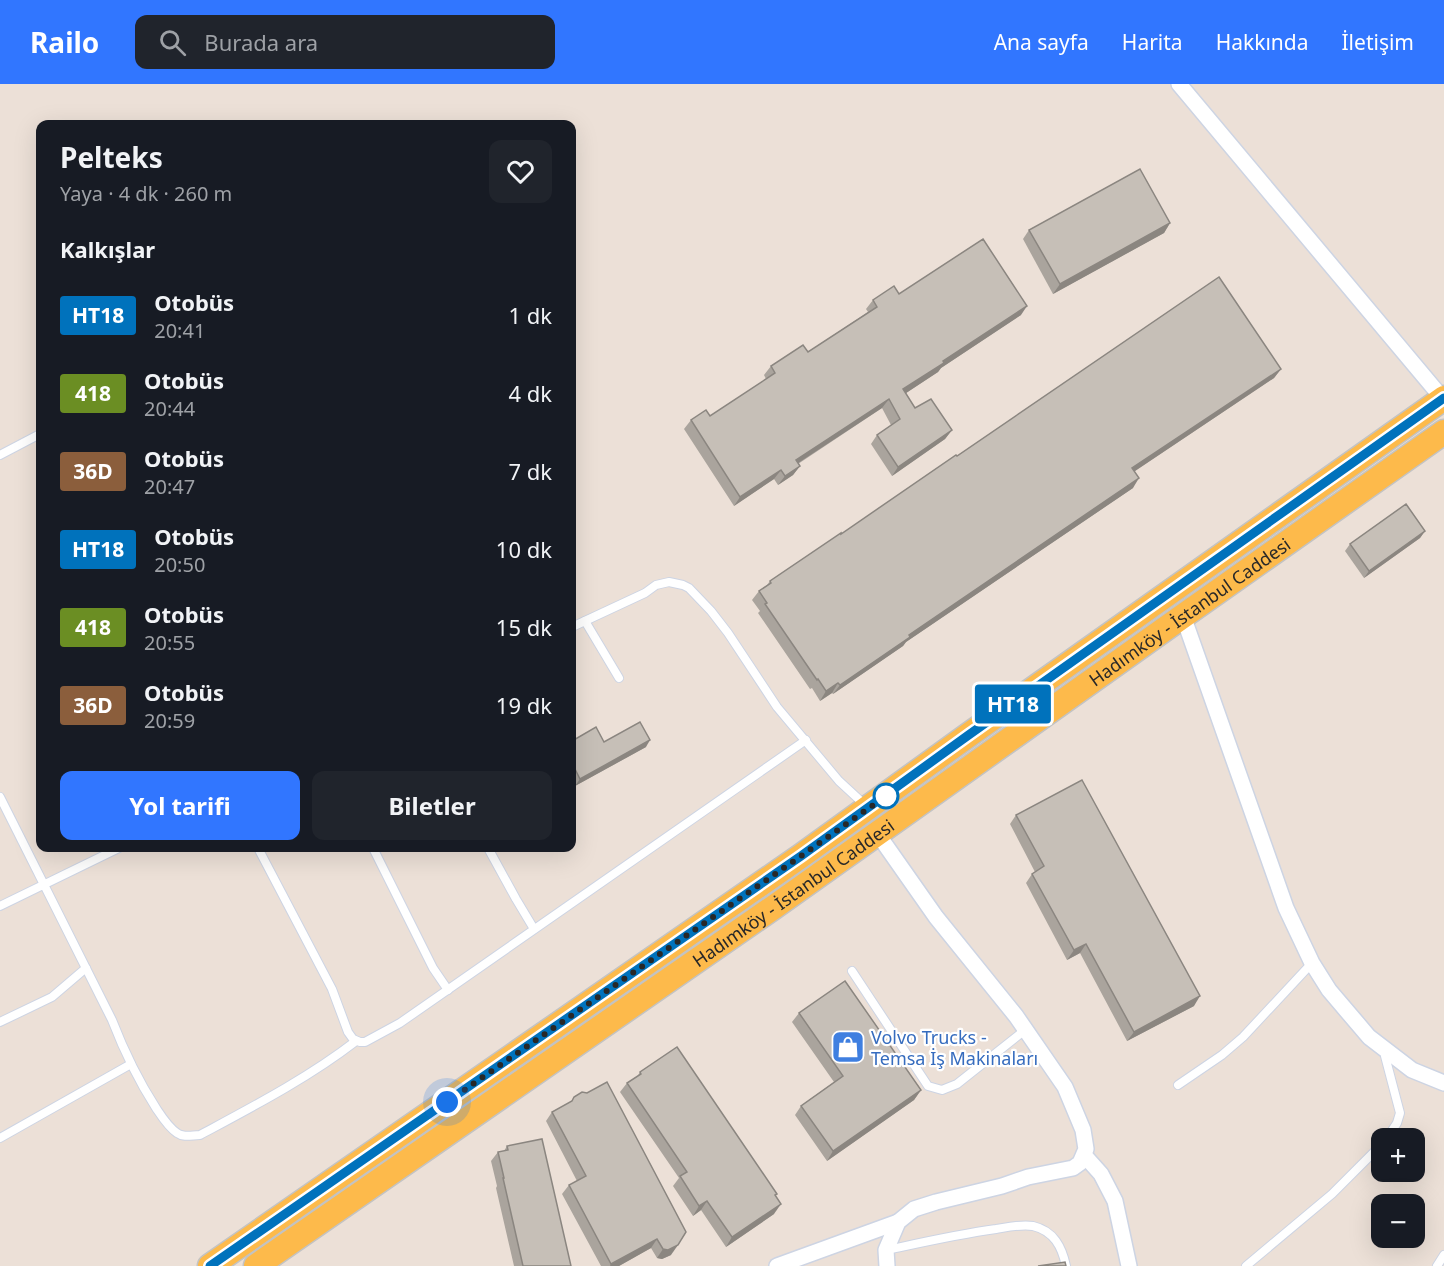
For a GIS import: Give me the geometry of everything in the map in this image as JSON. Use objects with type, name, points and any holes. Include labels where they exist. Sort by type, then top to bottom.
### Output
[{"type":"main road","name":"Hadımköy - İstanbul Caddesi","points":[[210,1266],[801,856],[1443,399]]},
{"type":"main road","name":"Hadımköy - İstanbul Caddesi","points":[[256,1266],[774,907],[1444,432]]},
{"type":"street","points":[[1179,84],[1443,399]]},
{"type":"street","points":[[1183,616],[1286,908],[1312,963],[1329,990],[1369,1037],[1412,1070],[1444,1083]]},
{"type":"street","points":[[777,1266],[898,1222],[914,1209],[1028,1177],[1073,1168],[1084,1155],[1086,1145],[1083,1130],[1065,1087],[1025,1030],[936,917],[877,833]]},
{"type":"street","points":[[1084,1155],[1101,1174],[1115,1201],[1129,1266]]},
{"type":"street","points":[[886,1258],[898,1222]]},
{"type":"lane","points":[[0,455],[36,436]]},
{"type":"lane","points":[[576,625],[645,593],[656,585],[669,582],[683,585],[711,611],[728,633],[777,707],[839,781],[868,808]]},
{"type":"lane","points":[[585,621],[620,678]]},
{"type":"lane","points":[[260,852],[332,989],[348,1032],[352,1039],[365,1042],[400,1023],[806,740]]},
{"type":"lane","points":[[0,798],[87,968],[144,1090],[165,1121],[177,1134],[200,1135],[289,1087],[338,1056],[356,1041]]},
{"type":"lane","points":[[0,906],[111,852]]},
{"type":"lane","points":[[375,852],[433,968],[448,990]]},
{"type":"lane","points":[[490,852],[534,929]]},
{"type":"lane","points":[[1178,1085],[1222,1055],[1243,1037],[1312,963]]},
{"type":"lane","points":[[0,1023],[52,997],[87,968]]},
{"type":"lane","points":[[852,971],[928,1086],[942,1090],[957,1084],[1025,1030]]},
{"type":"lane","points":[[1385,1049],[1400,1113],[1394,1128]]},
{"type":"lane","points":[[0,1138],[131,1064]]},
{"type":"lane","points":[[1246,1266],[1332,1194],[1371,1155]]},
{"type":"lane","points":[[886,1258],[959,1234],[1033,1226],[1043,1230],[1058,1243],[1063,1251],[1066,1266]]},
{"type":"lane","points":[[1437,1266],[1444,1255]]},
{"type":"building","points":[[1140,169],[1170,223],[1060,284],[1029,230]]},
{"type":"building","points":[[983,239],[1027,306],[903,389],[915,408],[931,399],[952,430],[898,467],[877,435],[900,419],[889,399],[796,460],[800,466],[785,476],[781,470],[740,497],[691,420],[706,410],[710,416],[775,373],[771,366],[803,345],[808,352],[877,307],[873,300],[894,286],[899,294]]},
{"type":"building","points":[[1219,277],[1281,369],[1132,468],[1139,478],[909,635],[910,637],[840,685],[838,683],[826,691],[765,604],[767,603],[759,591],[771,583],[770,581]]},
{"type":"building","points":[[1406,504],[1425,531],[1369,571],[1350,544]]},
{"type":"building","points":[[640,722],[650,740],[580,779],[576,771],[576,739],[596,727],[604,742]]},
{"type":"building","points":[[1082,780],[1200,996],[1134,1032],[1086,944],[1074,950],[1032,874],[1044,866],[1016,815]]},
{"type":"building","points":[[845,981],[921,1090],[833,1151],[801,1106],[843,1076],[799,1013]]},
{"type":"building","points":[[677,1047],[777,1194],[775,1195],[781,1204],[732,1237],[707,1201],[699,1206],[680,1176],[687,1172],[627,1083]]},
{"type":"building","points":[[607,1082],[686,1232],[678,1245],[668,1250],[663,1249],[657,1239],[611,1264],[569,1185],[586,1176],[552,1112],[572,1101],[582,1092],[587,1093]]},
{"type":"building","points":[[542,1139],[571,1266],[523,1266],[498,1152],[508,1150],[507,1146]]},
{"type":"building","points":[[1065,1262],[1066,1266],[1038,1266]]},
{"type":"bus line","name":"HT18","points":[[210,1266],[801,856],[1444,398]]},
{"type":"place","name":"Volvo Trucks - Temsa İş Makinaları","points":[[848,1047]]},
{"type":"route","points":[[447,1102],[886,796]]}]
